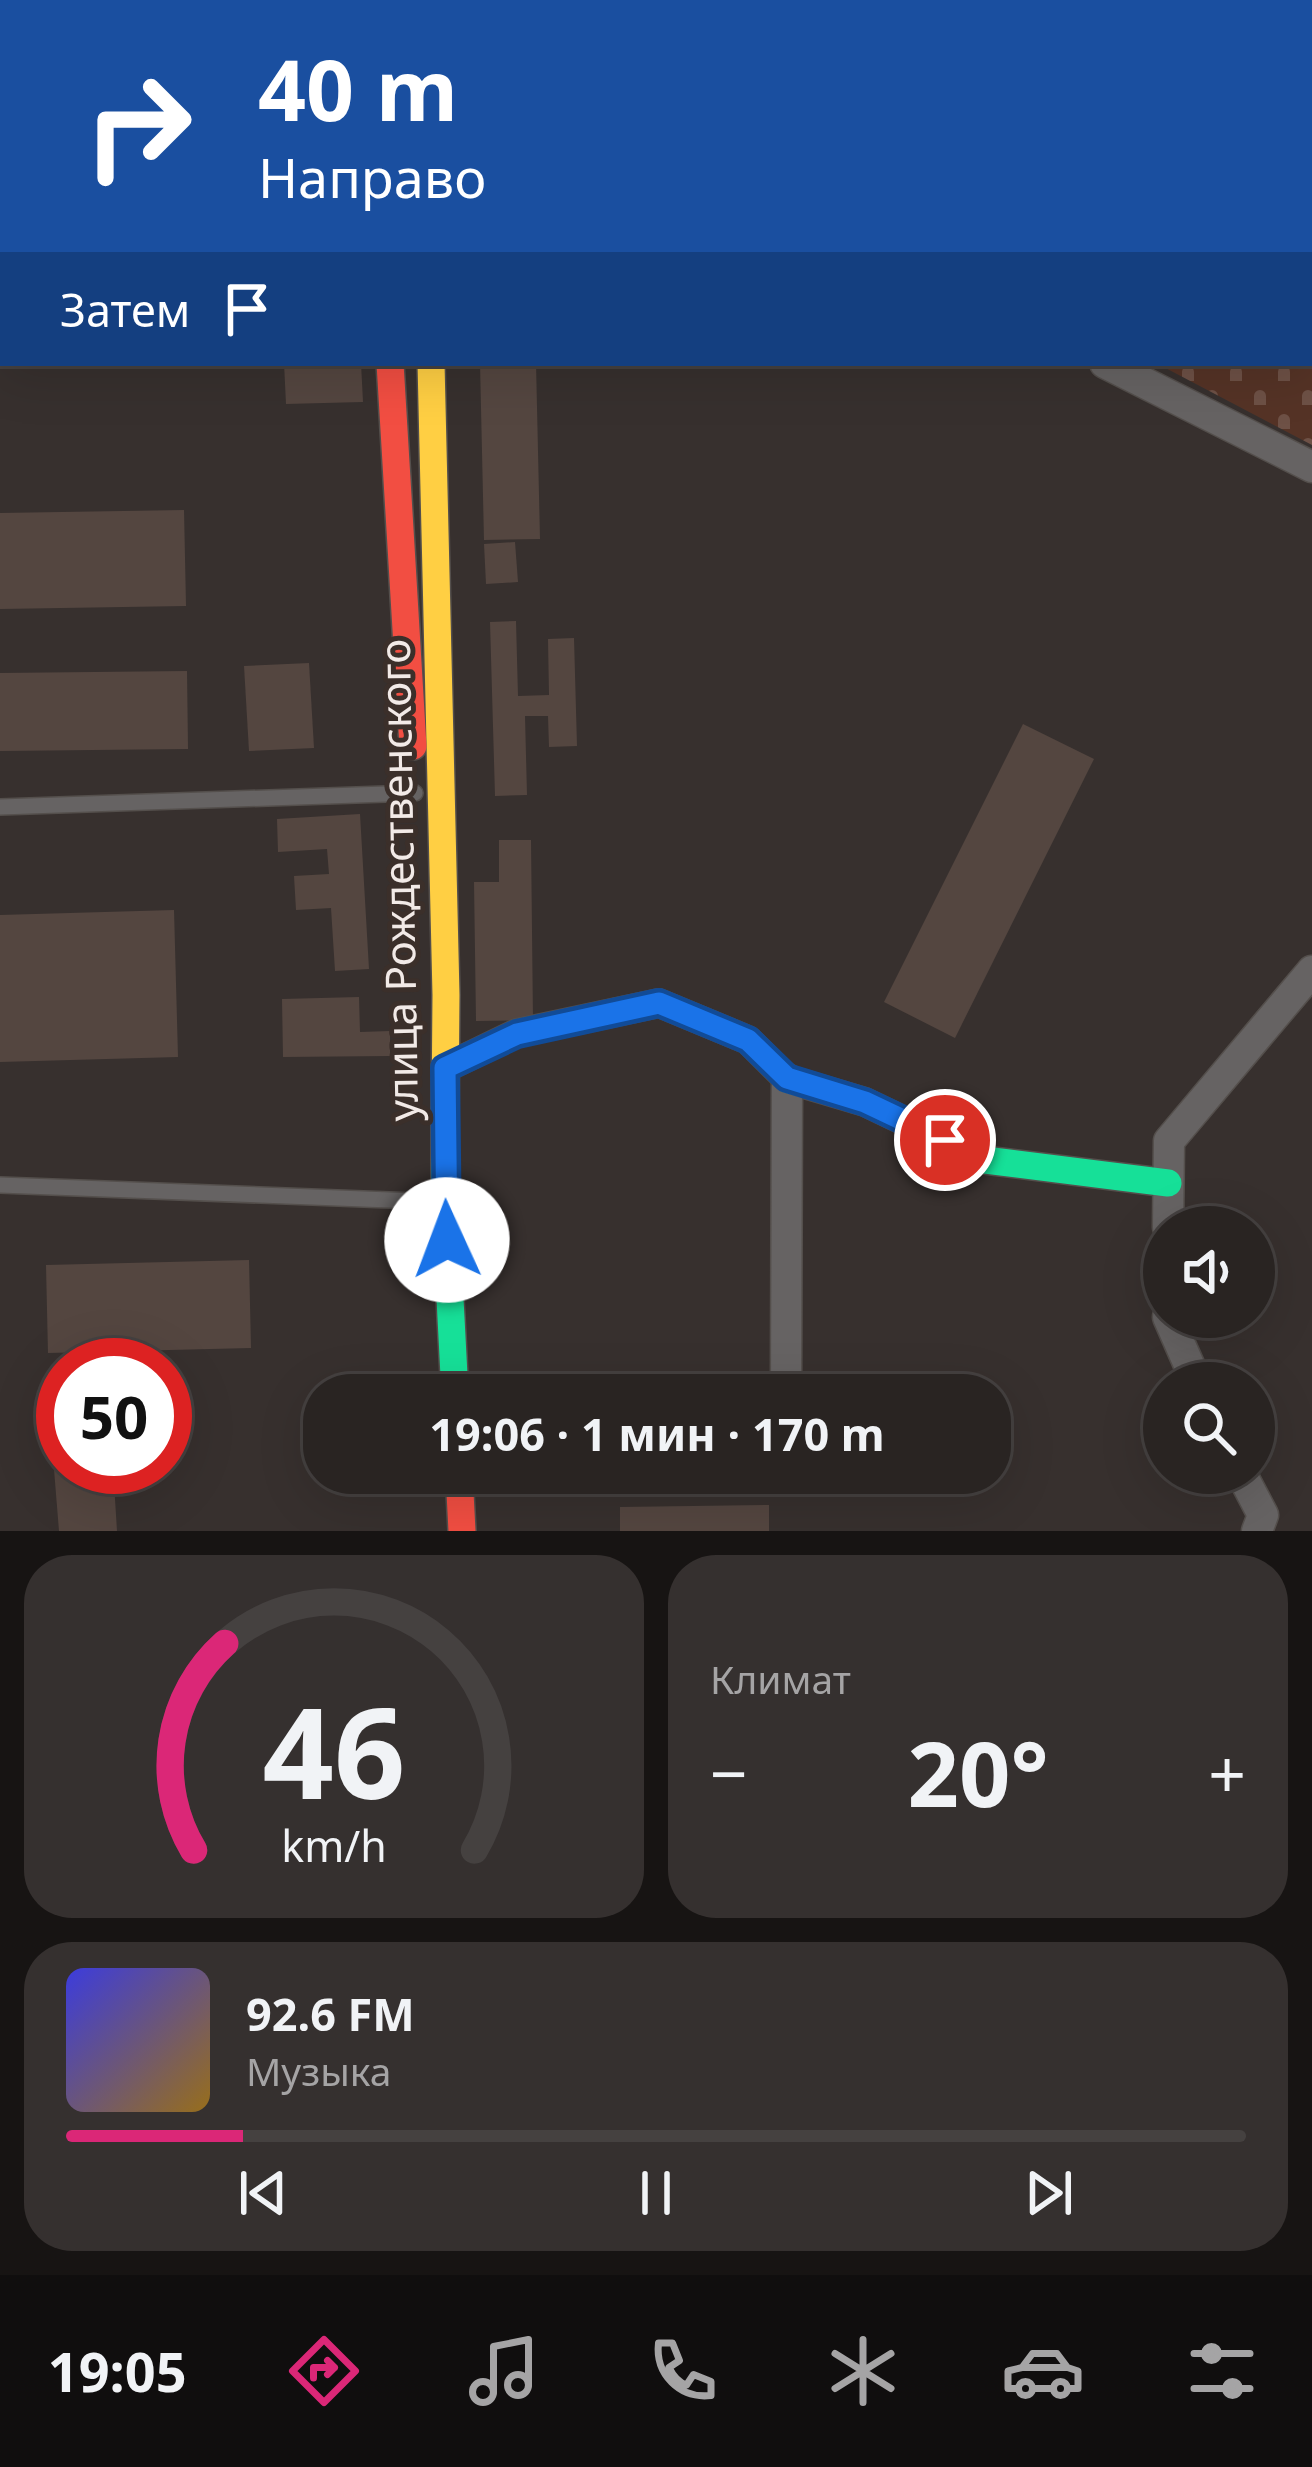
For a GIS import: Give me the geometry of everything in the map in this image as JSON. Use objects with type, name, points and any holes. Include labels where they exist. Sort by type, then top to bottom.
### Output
[{"type":"main road","points":[[390,366],[427,996],[445,1202]]},
{"type":"main road","name":"улица Рождественского","points":[[431,366],[446,995],[445,1202],[454,1374]]},
{"type":"main road","points":[[445,1068],[517,1034],[659,1003],[748,1040],[787,1078],[865,1102],[985,1160],[1168,1183]]},
{"type":"main road","points":[[460,1494],[462,1531]]},
{"type":"street","points":[[1111,366],[1312,467]]},
{"type":"street","points":[[1168,1206],[1169,1141],[1312,971]]},
{"type":"street","points":[[786,1374],[787,1078]]},
{"type":"street","points":[[1252,1494],[1263,1515],[1257,1531]]},
{"type":"lane","points":[[0,807],[415,793]]},
{"type":"lane","points":[[0,1185],[445,1202]]},
{"type":"green space","points":[[1162,366],[1312,366],[1312,445]]},
{"type":"building","points":[[284,366],[361,366],[363,402],[286,404]]},
{"type":"building","points":[[480,366],[536,366],[540,539],[484,540]]},
{"type":"building","points":[[184,510],[186,606],[0,609],[0,513]]},
{"type":"building","points":[[515,542],[518,582],[486,584],[484,544]]},
{"type":"building","points":[[516,621],[518,696],[549,695],[548,639],[574,638],[577,746],[549,747],[548,716],[525,716],[527,795],[495,796],[490,622]]},
{"type":"building","points":[[309,663],[314,748],[249,751],[244,666]]},
{"type":"building","points":[[187,671],[188,749],[0,751],[0,673]]},
{"type":"building","points":[[1023,724],[1094,759],[955,1038],[884,1002]]},
{"type":"building","points":[[360,814],[369,969],[335,971],[331,908],[296,910],[294,876],[329,874],[327,849],[278,852],[277,819]]},
{"type":"building","points":[[499,840],[531,840],[533,1020],[476,1021],[474,882],[499,882]]},
{"type":"building","points":[[174,910],[178,1057],[0,1062],[0,915]]},
{"type":"building","points":[[359,997],[360,1032],[390,1031],[390,1056],[283,1057],[282,999]]},
{"type":"building","points":[[249,1260],[251,1348],[192,1349],[192,1338],[48,1338],[46,1265]]},
{"type":"building","points":[[56,1494],[115,1494],[117,1531],[59,1531]]},
{"type":"building","points":[[769,1505],[769,1531],[620,1531],[620,1507]]},
{"type":"traffic: fast","points":[[445,1068],[517,1033],[659,1003],[748,1040],[787,1079],[865,1102],[985,1160],[1168,1183]]},
{"type":"traffic: fast","points":[[445,1113],[454,1374]]},
{"type":"traffic: slow","points":[[431,366],[445,1113]]},
{"type":"traffic: jam","points":[[390,366],[413,746]]},
{"type":"traffic: jam","points":[[460,1494],[462,1531]]},
{"type":"route","points":[[447,1240],[445,1068],[517,1034],[659,1003],[748,1040],[787,1078],[865,1102],[945,1140]]}]
